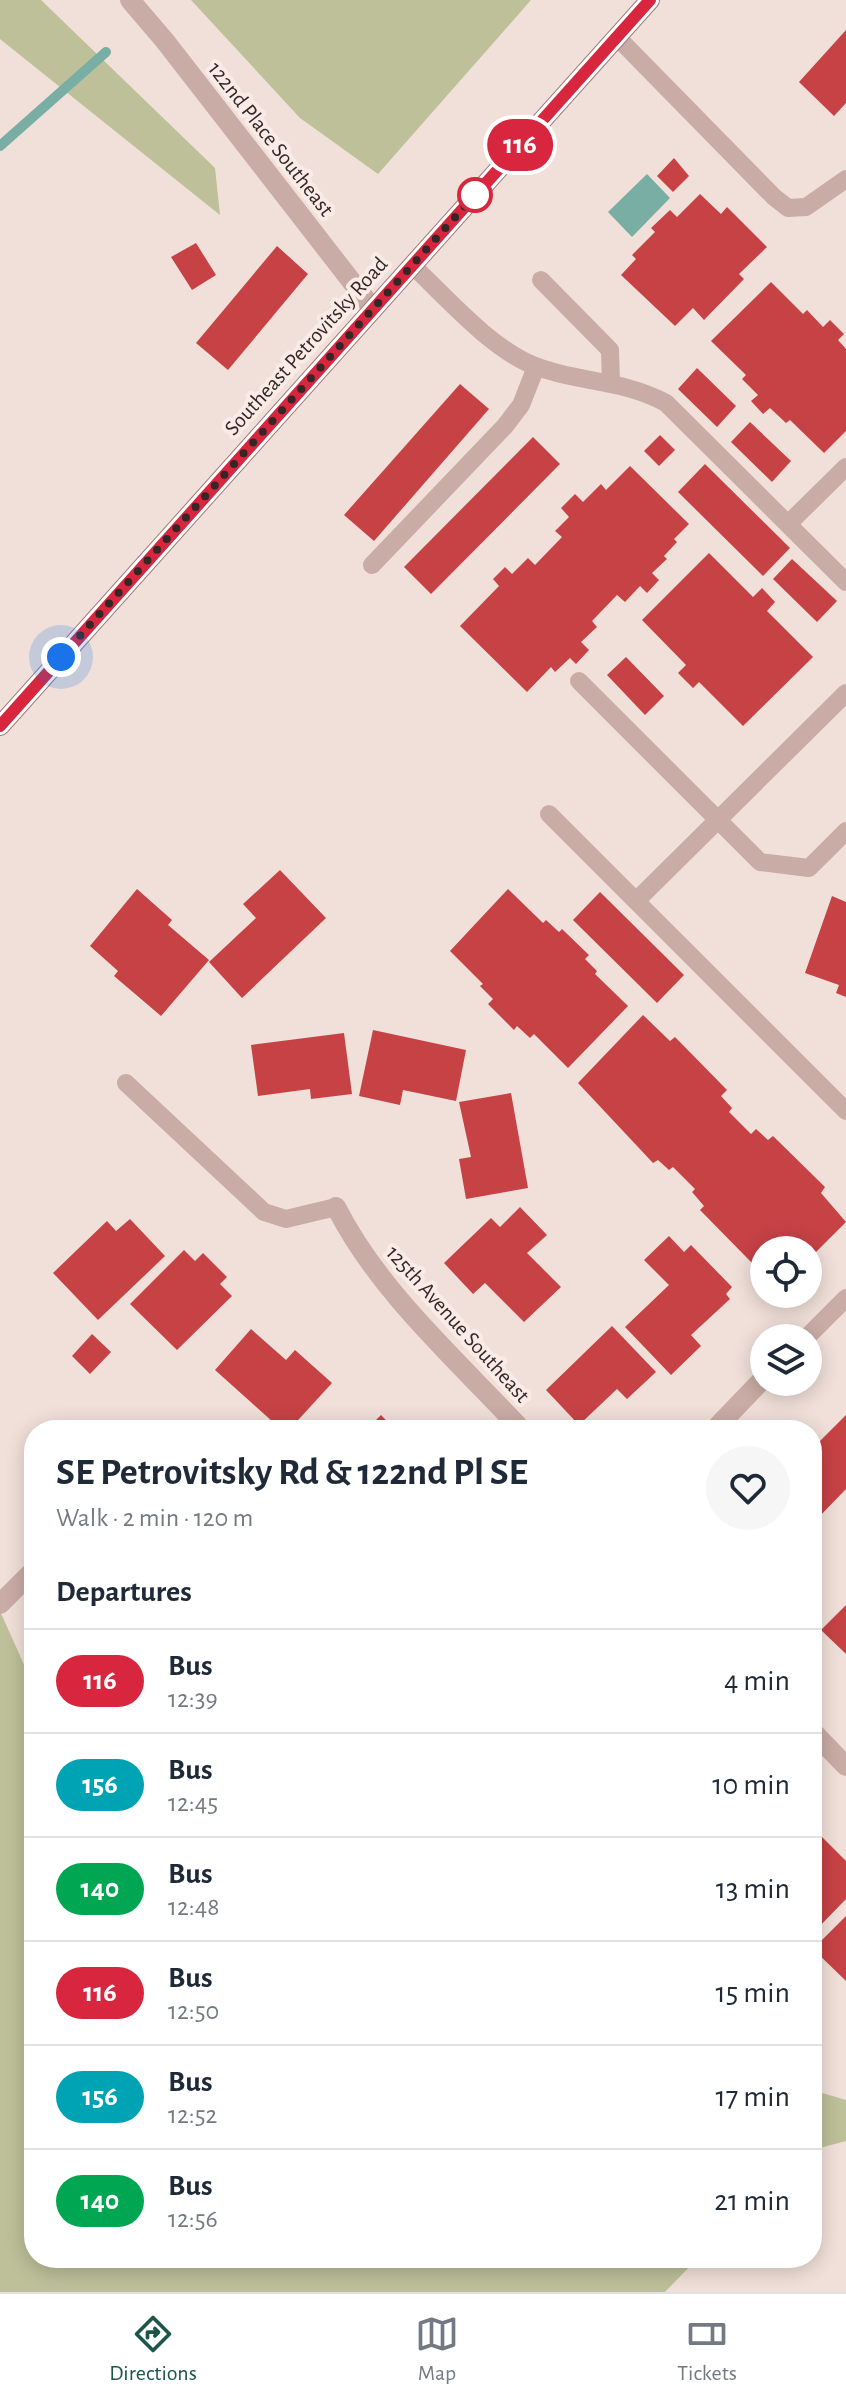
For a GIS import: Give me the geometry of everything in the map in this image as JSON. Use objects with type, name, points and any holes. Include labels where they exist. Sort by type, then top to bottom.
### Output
[{"type":"main road","name":"Southeast Petrovitsky Road","points":[[0,726],[650,0]]},
{"type":"street","name":"122nd Place Southeast","points":[[130,0],[373,309]]},
{"type":"street","name":"125th Avenue Southeast","points":[[336,1207],[352,1239],[381,1279],[513,1420]]},
{"type":"street","points":[[724,1420],[750,1393]]},
{"type":"street","points":[[0,1604],[24,1580]]},
{"type":"street","points":[[822,1741],[846,1766]]},
{"type":"lane","points":[[617,37],[788,208],[806,207],[846,179]]},
{"type":"lane","points":[[412,265],[506,352],[536,367],[641,390],[666,403],[845,578]]},
{"type":"lane","points":[[541,280],[610,350],[611,383]]},
{"type":"lane","points":[[372,565],[505,426],[521,405],[536,367]]},
{"type":"lane","points":[[788,524],[846,467]]},
{"type":"lane","points":[[579,681],[760,862],[809,868],[846,831]]},
{"type":"lane","points":[[636,901],[846,693]]},
{"type":"lane","points":[[549,814],[846,1111]]},
{"type":"lane","points":[[126,1083],[264,1212],[286,1219],[336,1207]]},
{"type":"lane","points":[[820,1324],[846,1298]]},
{"type":"green space","points":[[0,0],[41,0],[215,168],[220,215],[0,39]]},
{"type":"green space","points":[[191,0],[531,0],[378,174],[300,118]]},
{"type":"green space","points":[[0,1611],[24,1665],[24,2268],[688,2268],[665,2292],[0,2292]]},
{"type":"green space","points":[[822,2093],[846,2100],[846,2141],[822,2147]]},
{"type":"water","points":[[647,174],[670,198],[632,237],[608,212]]},
{"type":"building","points":[[846,30],[846,103],[834,116],[799,82]]},
{"type":"building","points":[[674,158],[689,176],[673,192],[657,176]]},
{"type":"building","points":[[700,194],[721,214],[727,207],[767,247],[739,274],[744,279],[704,320],[693,308],[675,326],[621,275],[636,259],[632,255],[655,232],[651,228],[670,210],[677,217]]},
{"type":"building","points":[[196,243],[216,275],[192,290],[171,257]]},
{"type":"building","points":[[277,246],[308,274],[228,370],[196,343]]},
{"type":"building","points":[[771,282],[803,314],[807,310],[823,327],[830,320],[844,334],[838,340],[846,349],[846,431],[824,453],[790,420],[786,423],[770,408],[763,414],[751,401],[758,395],[742,379],[746,375],[711,341]]},
{"type":"building","points":[[697,368],[736,406],[717,427],[678,389]]},
{"type":"building","points":[[460,384],[489,409],[374,541],[344,515]]},
{"type":"building","points":[[750,422],[791,461],[772,482],[731,442]]},
{"type":"building","points":[[660,435],[675,450],[659,466],[644,451]]},
{"type":"building","points":[[533,437],[560,464],[431,594],[404,567]]},
{"type":"building","points":[[705,464],[790,548],[763,576],[678,492]]},
{"type":"building","points":[[630,466],[689,524],[674,539],[677,542],[664,556],[667,559],[652,573],[659,580],[647,593],[640,586],[625,602],[617,595],[592,621],[597,627],[581,642],[589,650],[576,664],[570,658],[555,672],[551,667],[527,692],[460,626],[499,586],[493,579],[505,567],[512,574],[528,558],[535,565],[562,537],[555,531],[569,517],[561,508],[575,494],[583,502],[601,484],[606,490]]},
{"type":"building","points":[[709,553],[753,597],[762,588],[775,602],[767,611],[813,657],[743,726],[699,682],[693,688],[678,673],[686,665],[642,620]]},
{"type":"building","points":[[792,559],[837,601],[817,622],[773,579]]},
{"type":"building","points":[[626,657],[664,696],[645,715],[607,675]]},
{"type":"building","points":[[280,870],[326,918],[242,998],[209,962],[256,918],[243,904]]},
{"type":"building","points":[[137,889],[172,920],[168,925],[209,960],[161,1016],[114,976],[118,971],[90,946]]},
{"type":"building","points":[[508,889],[543,923],[546,920],[559,932],[562,929],[589,955],[585,959],[597,971],[595,974],[628,1006],[568,1068],[534,1034],[530,1038],[517,1026],[514,1030],[488,1004],[493,999],[480,986],[483,984],[450,951]]},
{"type":"building","points":[[600,892],[684,975],[657,1003],[573,920]]},
{"type":"building","points":[[832,896],[846,902],[846,997],[836,993],[839,985],[805,973]]},
{"type":"building","points":[[643,1015],[670,1041],[675,1037],[727,1090],[721,1096],[732,1108],[729,1112],[751,1134],[756,1129],[768,1140],[773,1136],[825,1187],[821,1193],[846,1222],[822,1246],[822,1236],[750,1236],[750,1261],[700,1210],[704,1206],[692,1192],[695,1189],[673,1167],[669,1170],[658,1160],[653,1163],[578,1083]]},
{"type":"building","points":[[373,1030],[466,1050],[456,1101],[403,1090],[400,1105],[359,1096]]},
{"type":"building","points":[[344,1033],[352,1094],[311,1099],[310,1089],[258,1096],[251,1045]]},
{"type":"building","points":[[511,1093],[528,1188],[466,1199],[459,1159],[471,1157],[459,1102]]},
{"type":"building","points":[[520,1207],[547,1235],[527,1253],[561,1287],[524,1322],[485,1283],[473,1294],[444,1263],[491,1218],[500,1227]]},
{"type":"building","points":[[130,1219],[165,1256],[98,1320],[53,1273],[107,1221],[116,1231]]},
{"type":"building","points":[[669,1236],[684,1252],[691,1245],[732,1287],[726,1294],[730,1299],[691,1335],[701,1346],[671,1375],[625,1327],[669,1285],[644,1260]]},
{"type":"building","points":[[184,1250],[195,1261],[203,1253],[227,1277],[220,1284],[232,1296],[177,1350],[130,1304]]},
{"type":"building","points":[[612,1326],[656,1372],[627,1399],[617,1389],[584,1420],[574,1420],[546,1390]]},
{"type":"building","points":[[251,1329],[286,1360],[295,1350],[332,1383],[298,1420],[271,1420],[215,1370]]},
{"type":"building","points":[[92,1334],[111,1352],[90,1374],[72,1356]]},
{"type":"building","points":[[846,1415],[846,1489],[822,1514],[822,1439]]},
{"type":"building","points":[[846,1605],[846,1654],[822,1631]]},
{"type":"building","points":[[822,1837],[846,1861],[846,1899],[822,1924]]},
{"type":"building","points":[[846,1916],[846,1981],[822,1958],[822,1940]]},
{"type":"waterway","points":[[0,146],[106,52]]},
{"type":"bus line","name":"116","points":[[0,726],[650,0]]},
{"type":"route","points":[[61,657],[475,195]]}]
